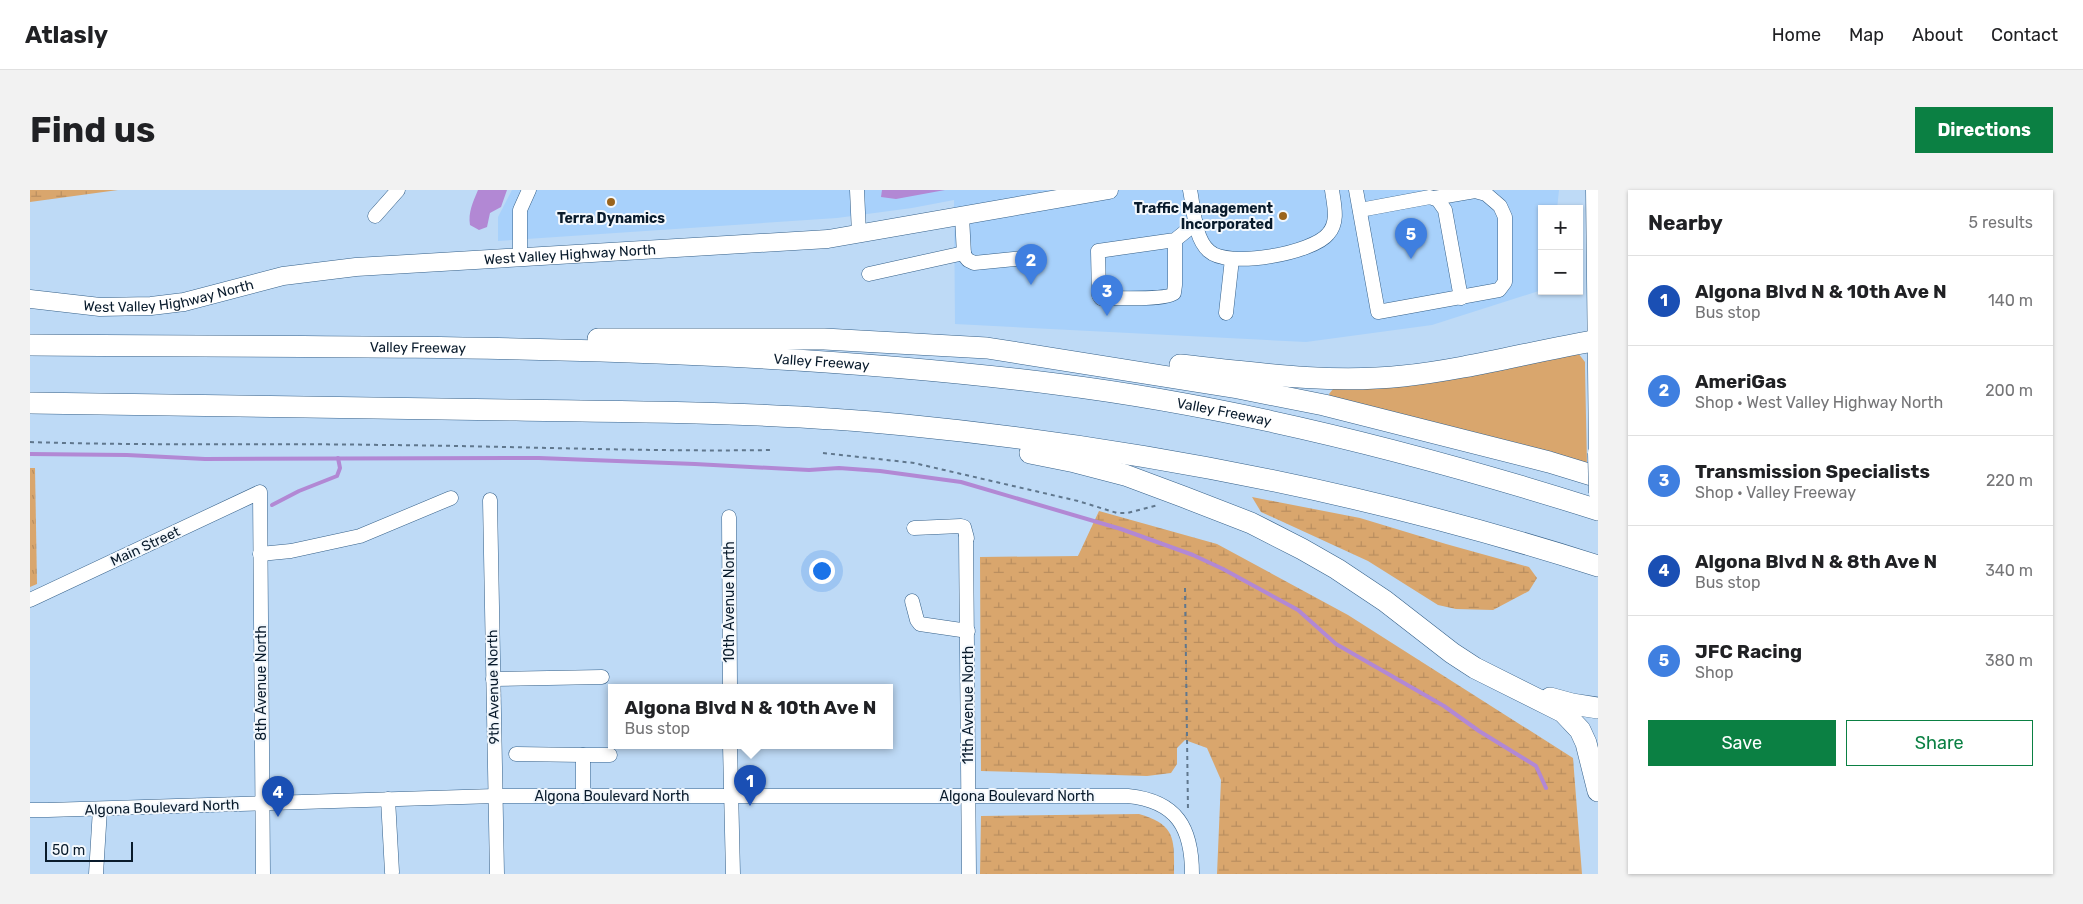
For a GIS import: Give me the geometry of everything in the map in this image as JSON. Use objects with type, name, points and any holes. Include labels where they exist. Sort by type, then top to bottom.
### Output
[{"type":"highway","points":[[478,348],[536,339],[824,339],[987,348],[1043,349],[1280,376],[1348,378],[1384,377],[1427,372],[1597,340]]},
{"type":"highway","name":"Valley Freeway","points":[[30,345],[478,348],[753,358],[877,365],[1059,384],[1169,402],[1331,436],[1466,470],[1598,510]]},
{"type":"highway","points":[[987,348],[1238,388],[1334,407],[1540,460],[1598,477]]},
{"type":"highway","points":[[30,404],[662,412],[815,418],[904,424],[1064,444],[1236,473],[1316,490],[1463,526],[1598,566]]},
{"type":"highway","points":[[815,418],[958,440],[1075,462],[1125,475],[1251,523],[1337,569],[1385,601],[1452,653],[1490,677],[1548,704],[1572,720],[1586,742],[1598,791]]},
{"type":"highway","points":[[1490,677],[1558,701],[1598,708]]},
{"type":"main road","name":"West Valley Highway North","points":[[30,299],[100,307],[150,306],[184,302],[283,276],[356,267],[828,239],[1109,190]]},
{"type":"main road","points":[[1594,190],[1598,493]]},
{"type":"street","points":[[375,216],[398,190]]},
{"type":"street","points":[[520,257],[520,210],[529,190]]},
{"type":"street","points":[[857,190],[859,234]]},
{"type":"street","points":[[1190,190],[1196,223],[1207,250],[1217,256],[1232,259],[1300,250],[1319,242],[1331,230],[1335,218],[1332,190]]},
{"type":"street","points":[[1356,190],[1378,312],[1461,298],[1499,290],[1503,287],[1505,282],[1504,212],[1500,206],[1481,192],[1431,195],[1360,210]]},
{"type":"street","points":[[1431,195],[1445,210],[1461,298]]},
{"type":"street","points":[[962,216],[964,253],[968,260],[974,263],[1024,258]]},
{"type":"street","points":[[1175,240],[1174,292],[1152,298],[1101,298],[1099,295],[1098,251],[1175,240],[1196,223]]},
{"type":"street","points":[[869,274],[964,253]]},
{"type":"street","points":[[1226,313],[1232,259]]},
{"type":"street","name":"8th Avenue North","points":[[260,492],[263,874]]},
{"type":"street","name":"Main Street","points":[[30,600],[260,492]]},
{"type":"street","points":[[260,554],[291,550],[360,536],[451,498]]},
{"type":"street","name":"9th Avenue North","points":[[490,500],[496,874]]},
{"type":"street","name":"10th Avenue North","points":[[729,517],[730,684]]},
{"type":"street","name":"11th Avenue North","points":[[914,528],[961,526],[964,527],[967,537],[969,874]]},
{"type":"street","points":[[912,601],[913,610],[920,624],[968,631]]},
{"type":"street","points":[[493,679],[602,676]]},
{"type":"street","points":[[730,749],[732,874]]},
{"type":"street","points":[[516,754],[610,755]]},
{"type":"street","points":[[583,755],[583,796]]},
{"type":"street","name":"Algona Boulevard North","points":[[30,810],[495,796],[1141,797],[1157,801],[1170,810],[1182,826],[1191,848],[1192,874]]},
{"type":"street","points":[[388,800],[392,872]]},
{"type":"street","points":[[96,874],[100,809]]},
{"type":"path","points":[[30,442],[373,445],[690,451],[771,450]]},
{"type":"path","points":[[823,453],[914,463],[1078,501],[1116,513],[1127,513],[1159,504]]},
{"type":"path","points":[[1185,588],[1188,812]]},
{"type":"shaded area","points":[[478,190],[507,190],[501,207],[490,213],[487,227],[479,230],[470,225],[471,207]]},
{"type":"shaded area","points":[[512,190],[1559,190],[1557,205],[1538,205],[1538,291],[1432,325],[1306,342],[955,324],[954,200],[912,208],[837,218],[498,241],[498,217]]},
{"type":"shaded area","points":[[882,190],[945,190],[896,199],[881,197]]},
{"type":"green space","points":[[30,190],[118,190],[30,202]]},
{"type":"green space","points":[[1578,353],[1585,362],[1587,466],[1330,397],[1329,394],[1333,389]]},
{"type":"green space","points":[[30,468],[35,468],[37,584],[30,587]]},
{"type":"green space","points":[[1252,497],[1360,518],[1529,567],[1537,578],[1529,591],[1493,610],[1456,609],[1438,605],[1368,561],[1261,512]]},
{"type":"green space","points":[[1099,511],[1217,544],[1348,615],[1573,758],[1582,874],[1217,874],[1221,780],[1207,748],[1185,740],[1177,748],[1177,764],[1171,773],[1147,776],[981,771],[980,557],[1078,556]]},
{"type":"green space","points":[[1139,814],[1160,823],[1171,835],[1174,852],[1174,874],[980,874],[981,816]]},
{"type":"waterway","points":[[30,454],[127,455],[205,459],[539,458],[809,470],[839,468],[880,471],[961,482],[1121,529],[1193,555],[1223,569],[1298,610],[1336,644],[1444,706],[1479,731],[1536,766],[1546,788]]},
{"type":"waterway","points":[[272,505],[299,491],[337,476],[340,468],[338,458]]},
{"type":"place","name":"Terra Dynamics","points":[[611,202]]},
{"type":"place","name":"Traffic Management Incorporated","points":[[1283,216]]},
{"type":"place","name":"JFC Racing","points":[[1411,259]]},
{"type":"place","name":"AmeriGas","points":[[1031,285]]},
{"type":"place","name":"Transmission Specialists","points":[[1107,316]]},
{"type":"place","name":"Algona Blvd N & 10th Ave N","points":[[750,806]]},
{"type":"place","name":"Algona Blvd N & 8th Ave N","points":[[278,817]]}]
